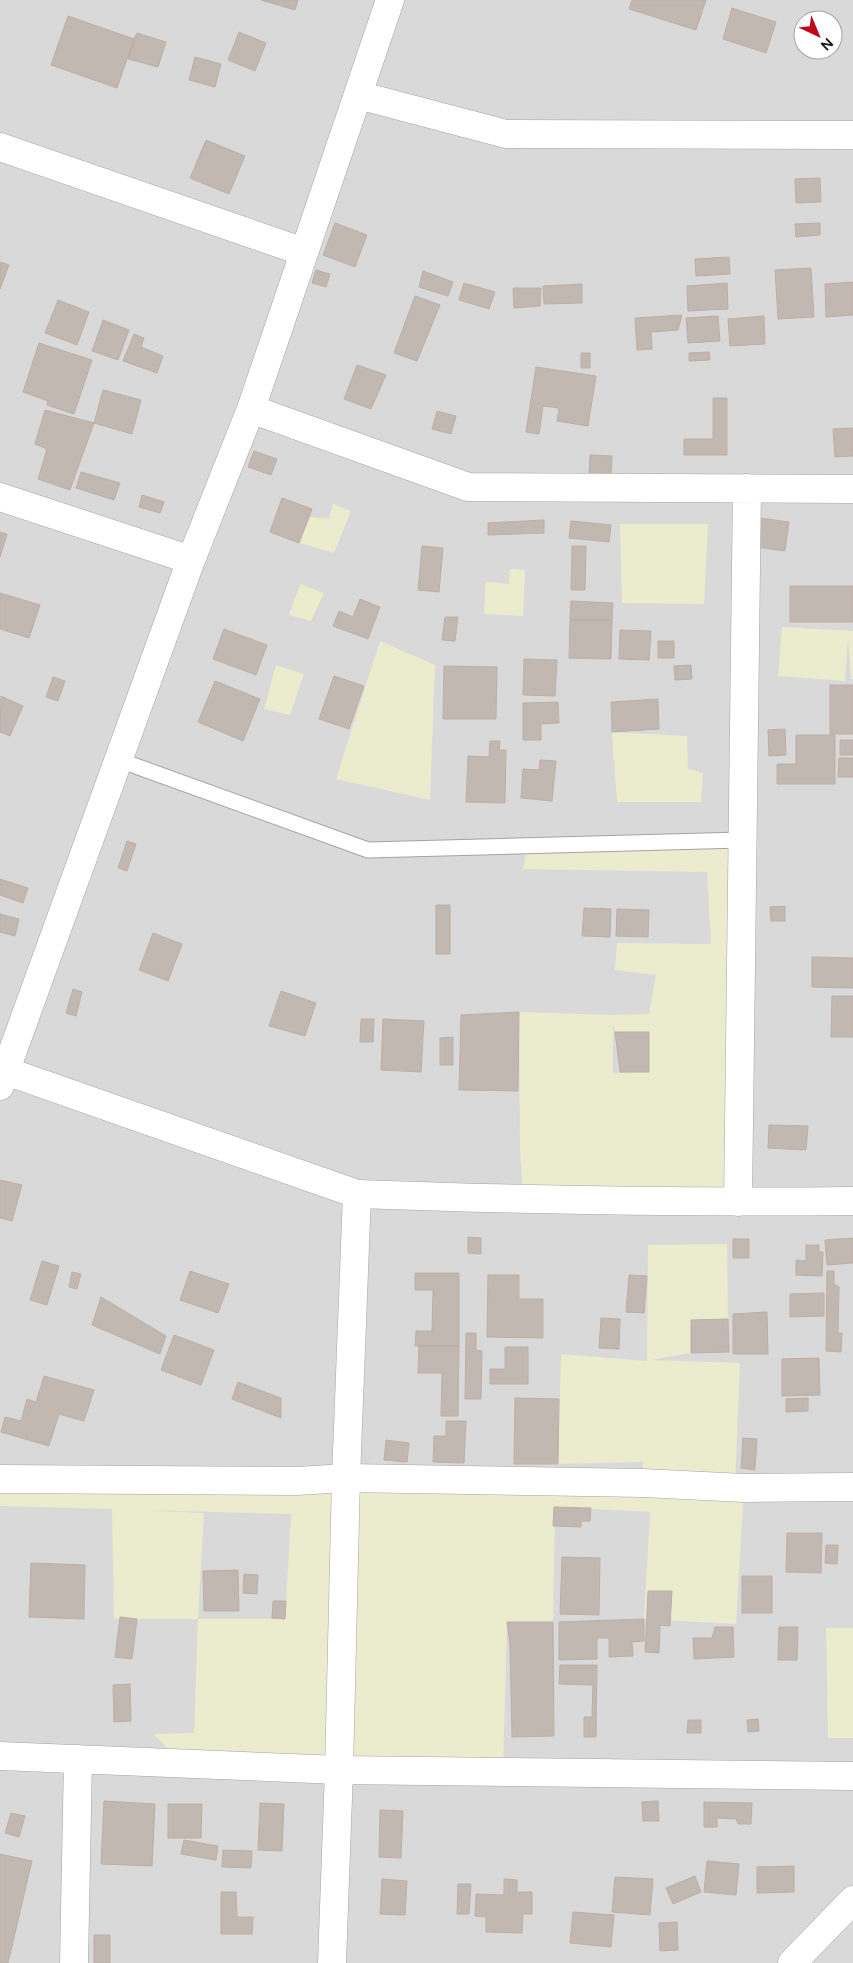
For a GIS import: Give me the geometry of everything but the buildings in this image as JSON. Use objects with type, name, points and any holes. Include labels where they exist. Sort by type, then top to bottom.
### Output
[{"type":"street","points":[[390,0],[251,409],[192,560],[2,1076],[357,1194],[523,1200],[853,1201]]},
{"type":"street","points":[[358,95],[506,134],[853,135]]},
{"type":"street","points":[[0,147],[304,252]]},
{"type":"street","points":[[251,409],[468,487],[853,488]]},
{"type":"street","points":[[738,1202],[747,488]]},
{"type":"street","points":[[0,497],[192,560]]},
{"type":"street","points":[[332,1963],[346,1478],[357,1194]]},
{"type":"street","points":[[0,1480],[297,1481],[346,1478],[643,1483],[744,1488],[853,1487]]},
{"type":"street","points":[[0,1756],[339,1770],[853,1776]]},
{"type":"street","points":[[74,1963],[78,1759]]},
{"type":"street","points":[[792,1963],[853,1900]]},
{"type":"lane","points":[[118,760],[368,850],[742,840]]},
{"type":"shaded area","points":[[0,0],[853,0],[853,1963],[0,1963]]},
{"type":"green space","points":[[333,504],[351,511],[334,553],[299,543],[310,517],[329,519]]},
{"type":"green space","points":[[620,524],[708,524],[704,604],[622,603]]},
{"type":"green space","points":[[510,569],[525,570],[523,616],[484,614],[486,582],[509,584]]},
{"type":"green space","points":[[300,584],[324,593],[311,621],[289,615]]},
{"type":"green space","points":[[782,627],[853,631],[853,679],[851,679],[848,637],[845,681],[778,676]]},
{"type":"green space","points":[[380,641],[435,665],[430,800],[336,779]]},
{"type":"green space","points":[[276,665],[304,674],[290,715],[264,709]]},
{"type":"green space","points":[[612,732],[687,736],[688,769],[703,773],[701,802],[617,802]]},
{"type":"green space","points":[[742,840],[738,1202],[523,1200],[520,1148],[519,1012],[613,1015],[649,1014],[656,975],[615,970],[617,943],[711,944],[707,872],[523,869],[528,845]],"holes":[[[613,1023],[615,1032],[648,1032],[649,1072],[613,1073]]]},
{"type":"green space","points":[[727,1244],[728,1319],[691,1320],[691,1353],[651,1360],[740,1363],[735,1486],[744,1488],[736,1624],[644,1619],[650,1512],[555,1507],[553,1622],[507,1622],[503,1772],[181,1763],[154,1734],[194,1733],[198,1619],[114,1619],[112,1509],[0,1506],[0,1479],[643,1483],[643,1462],[558,1464],[561,1354],[647,1361],[648,1245]],"holes":[[[135,1510],[291,1514],[285,1619],[198,1619],[204,1513]]]},
{"type":"green space","points":[[826,1628],[853,1628],[853,1738],[828,1738]]}]
